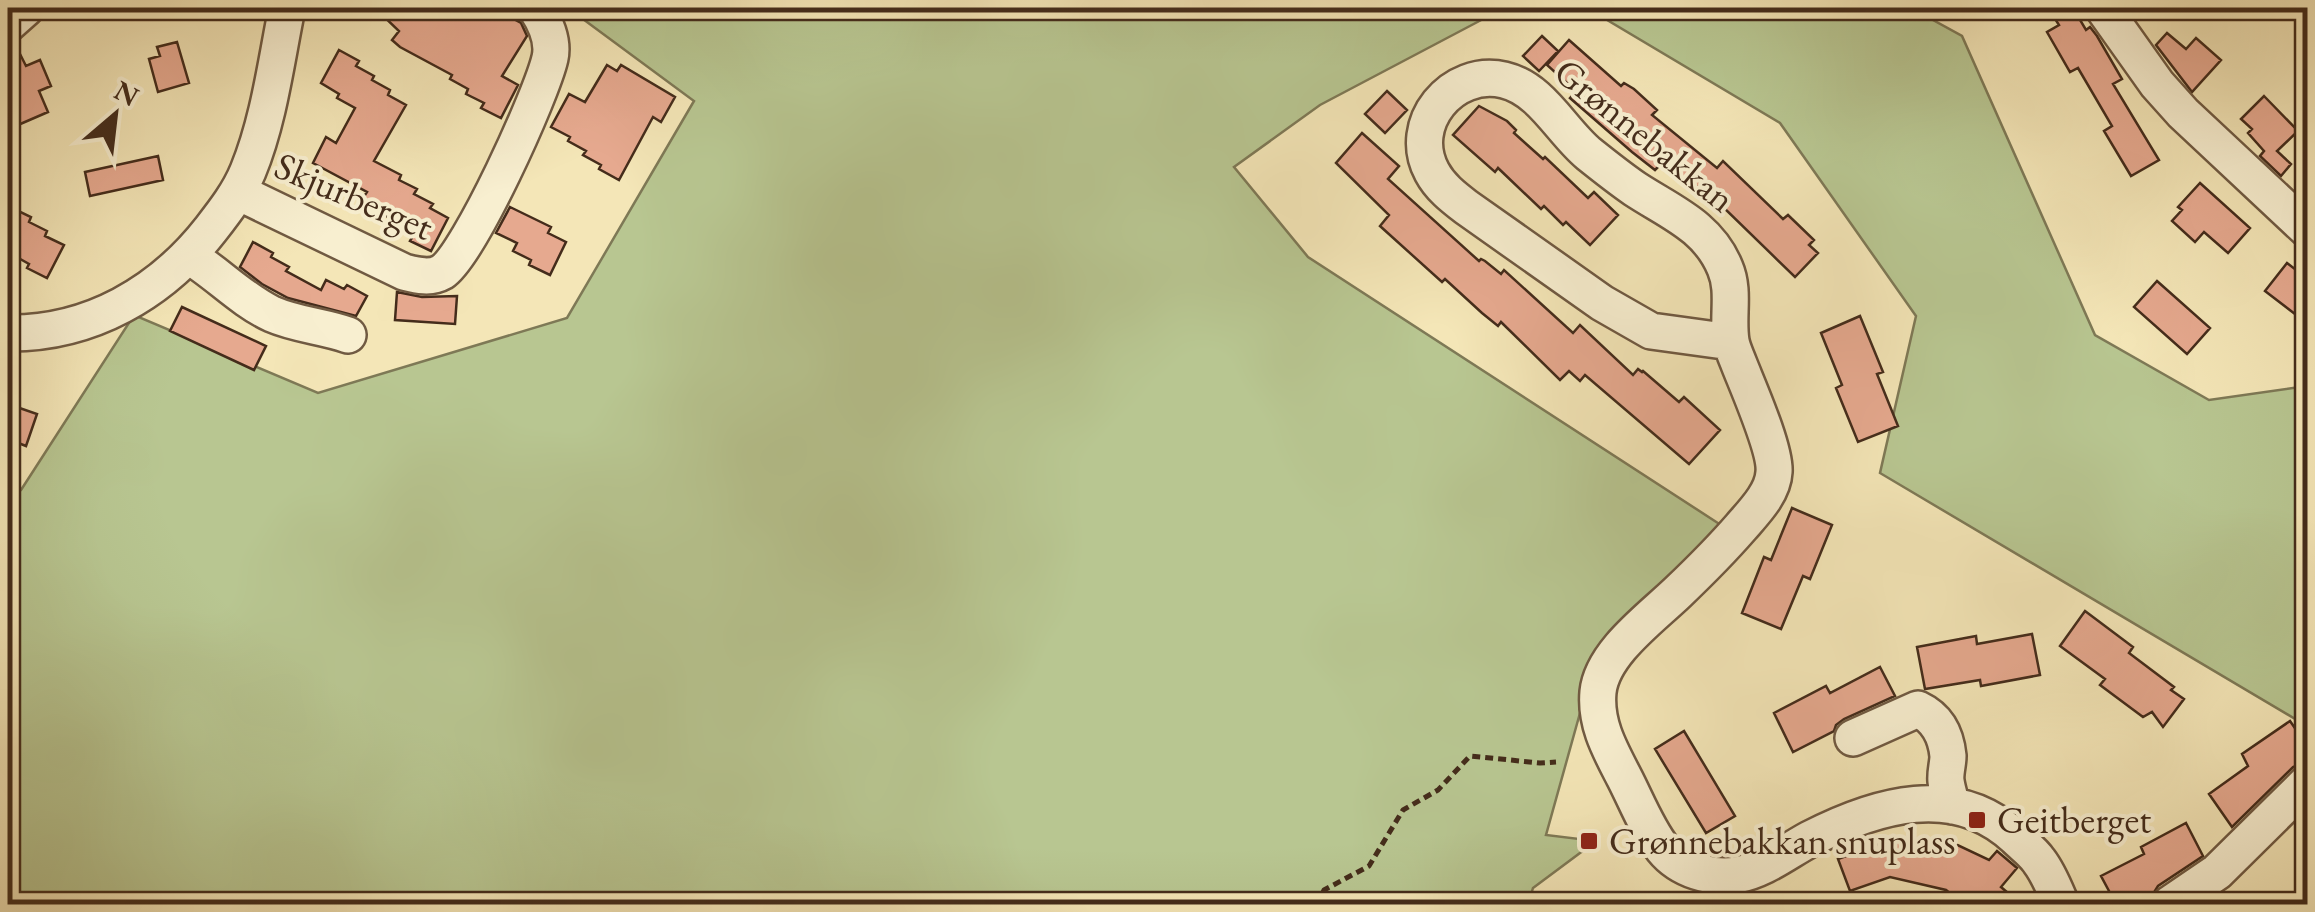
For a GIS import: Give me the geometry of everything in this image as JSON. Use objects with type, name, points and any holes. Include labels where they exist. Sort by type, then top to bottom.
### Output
[{"type":"street","points":[[8,24],[26,8]]},
{"type":"street","points":[[8,333],[48,331],[102,315],[131,302],[166,278],[188,256],[238,192],[257,148],[287,8]]},
{"type":"street","name":"Skjurberget","points":[[238,192],[404,272],[419,276],[442,272],[456,259],[485,208],[526,121],[550,56],[546,24],[536,8]]},
{"type":"street","points":[[2103,8],[2156,84],[2183,114],[2308,230]]},
{"type":"street","name":"Grønnebakkan","points":[[1730,342],[1651,330],[1602,303],[1445,190],[1430,170],[1424,144],[1430,118],[1444,95],[1460,84],[1482,77],[1508,81],[1531,92],[1585,151],[1635,189],[1687,221],[1714,246],[1728,272],[1732,303],[1730,342],[1771,450],[1774,474],[1765,498],[1740,528],[1622,646],[1606,667],[1598,690],[1598,721],[1662,847],[1674,860],[1694,870],[1718,876],[1738,874],[1760,868],[1810,839],[1877,810],[1919,802],[1952,806],[1982,814],[2038,858],[2061,904]]},
{"type":"street","points":[[188,256],[250,302],[273,314],[348,335]]},
{"type":"street","points":[[1853,738],[1918,708],[1926,712],[1937,721],[1945,741],[1946,781],[1952,806]]},
{"type":"street","points":[[2170,904],[2217,872],[2308,782]]},
{"type":"path","points":[[1318,904],[1324,890],[1369,866],[1403,810],[1438,790],[1470,756],[1556,762]]},
{"type":"green space","points":[[568,8],[1504,8],[1320,105],[1234,167],[1308,257],[1724,527],[1580,713],[1546,835],[1596,841],[1533,888],[1528,904],[8,904],[8,497],[21,490],[134,315],[318,393],[567,318],[694,101]]},
{"type":"green space","points":[[1587,8],[1911,8],[1962,36],[2095,335],[2209,400],[2307,386],[2307,726],[1880,473],[1916,316],[1780,123]]},
{"type":"building","points":[[375,8],[494,8],[521,23],[527,36],[502,76],[518,85],[501,118],[481,108],[484,103],[466,94],[468,89],[450,79],[452,75],[400,47],[392,40],[399,31]]},
{"type":"building","points":[[2073,8],[2086,30],[2090,27],[2097,36],[2122,79],[2113,84],[2159,160],[2131,176],[2104,131],[2112,126],[2078,68],[2070,72],[2047,32],[2059,25],[2052,14]]},
{"type":"building","points":[[2167,33],[2186,49],[2196,38],[2221,60],[2192,92],[2156,45]]},
{"type":"building","points":[[1542,36],[1558,51],[1539,71],[1523,56]]},
{"type":"building","points":[[1569,40],[1621,86],[1624,83],[1634,89],[1657,110],[1652,115],[1717,168],[1723,161],[1783,219],[1788,215],[1814,240],[1809,245],[1818,253],[1795,277],[1718,202],[1715,205],[1694,184],[1690,189],[1660,165],[1655,170],[1632,152],[1570,98],[1576,91],[1547,65]]},
{"type":"building","points":[[177,42],[189,83],[158,92],[149,59],[160,56],[157,47]]},
{"type":"building","points":[[15,44],[26,66],[40,60],[51,86],[39,91],[48,112],[18,125],[8,101],[8,45]]},
{"type":"building","points":[[339,50],[359,61],[356,66],[390,90],[388,95],[406,105],[374,161],[401,175],[399,180],[417,189],[414,194],[448,218],[431,251],[410,241],[413,236],[401,229],[401,224],[363,198],[367,192],[313,163],[326,137],[336,143],[355,108],[321,83]]},
{"type":"building","points":[[607,65],[617,71],[621,65],[675,97],[661,122],[653,117],[619,180],[583,155],[586,151],[568,141],[570,137],[551,127],[569,94],[585,102]]},
{"type":"building","points":[[1387,91],[1407,110],[1385,133],[1365,114]]},
{"type":"building","points":[[2264,96],[2298,131],[2277,151],[2291,164],[2281,176],[2260,156],[2264,151],[2248,133],[2252,129],[2241,119]]},
{"type":"building","points":[[1479,106],[1507,121],[1516,130],[1514,133],[1588,198],[1594,192],[1618,215],[1590,245],[1453,135]]},
{"type":"building","points":[[1362,133],[1399,166],[1388,179],[1479,261],[1485,261],[1501,274],[1504,270],[1573,333],[1580,325],[1633,375],[1638,369],[1643,371],[1679,402],[1684,397],[1720,430],[1689,464],[1585,375],[1580,381],[1569,371],[1560,380],[1501,322],[1498,326],[1445,279],[1442,282],[1380,226],[1389,215],[1336,163]]},
{"type":"building","points":[[158,156],[163,180],[90,196],[85,172]]},
{"type":"building","points":[[2200,183],[2250,228],[2228,253],[2204,232],[2195,242],[2172,221],[2182,210],[2178,207]]},
{"type":"building","points":[[8,206],[31,217],[29,222],[47,231],[45,236],[64,245],[47,278],[13,255],[8,265]]},
{"type":"building","points":[[510,207],[551,227],[548,233],[566,242],[550,275],[529,265],[531,260],[513,251],[517,243],[496,233]]},
{"type":"building","points":[[253,242],[289,267],[286,271],[321,290],[326,280],[367,296],[356,316],[288,298],[262,284],[240,267]]},
{"type":"building","points":[[2287,263],[2308,279],[2308,324],[2265,291]]},
{"type":"building","points":[[2157,281],[2210,328],[2187,354],[2134,307]]},
{"type":"building","points":[[397,292],[422,297],[457,296],[455,324],[395,320]]},
{"type":"building","points":[[182,307],[266,346],[254,370],[170,331]]},
{"type":"building","points":[[1860,316],[1883,372],[1877,374],[1898,426],[1858,442],[1836,388],[1842,385],[1821,333]]},
{"type":"building","points":[[8,404],[37,414],[26,446],[8,439]]},
{"type":"building","points":[[1792,508],[1832,525],[1810,579],[1803,576],[1781,629],[1742,613],[1764,557],[1771,560]]},
{"type":"building","points":[[2085,611],[2133,647],[2129,653],[2184,699],[2163,727],[2152,712],[2143,717],[2100,685],[2105,679],[2060,646]]},
{"type":"building","points":[[2032,634],[2040,675],[1981,686],[1980,680],[1925,689],[1917,647],[1976,636],[1977,644]]},
{"type":"building","points":[[1880,667],[1895,696],[1844,719],[1834,731],[1793,752],[1774,713],[1826,686],[1830,693]]},
{"type":"building","points":[[2290,721],[2308,747],[2308,761],[2293,767],[2232,827],[2209,794],[2248,766],[2242,754]]},
{"type":"building","points":[[1684,731],[1735,816],[1706,833],[1655,749]]},
{"type":"building","points":[[2186,823],[2203,856],[2158,886],[2150,899],[2139,904],[2116,904],[2101,876],[2144,854],[2141,847]]},
{"type":"building","points":[[1892,839],[1944,851],[1947,840],[1989,860],[1997,851],[2017,868],[2001,887],[2021,904],[1963,904],[1946,890],[1890,877],[1850,891],[1838,859]]},
{"type":"place","name":"Geitberget","points":[[1977,820]]},
{"type":"place","name":"Grønnebakkan snuplass","points":[[1589,841]]}]
